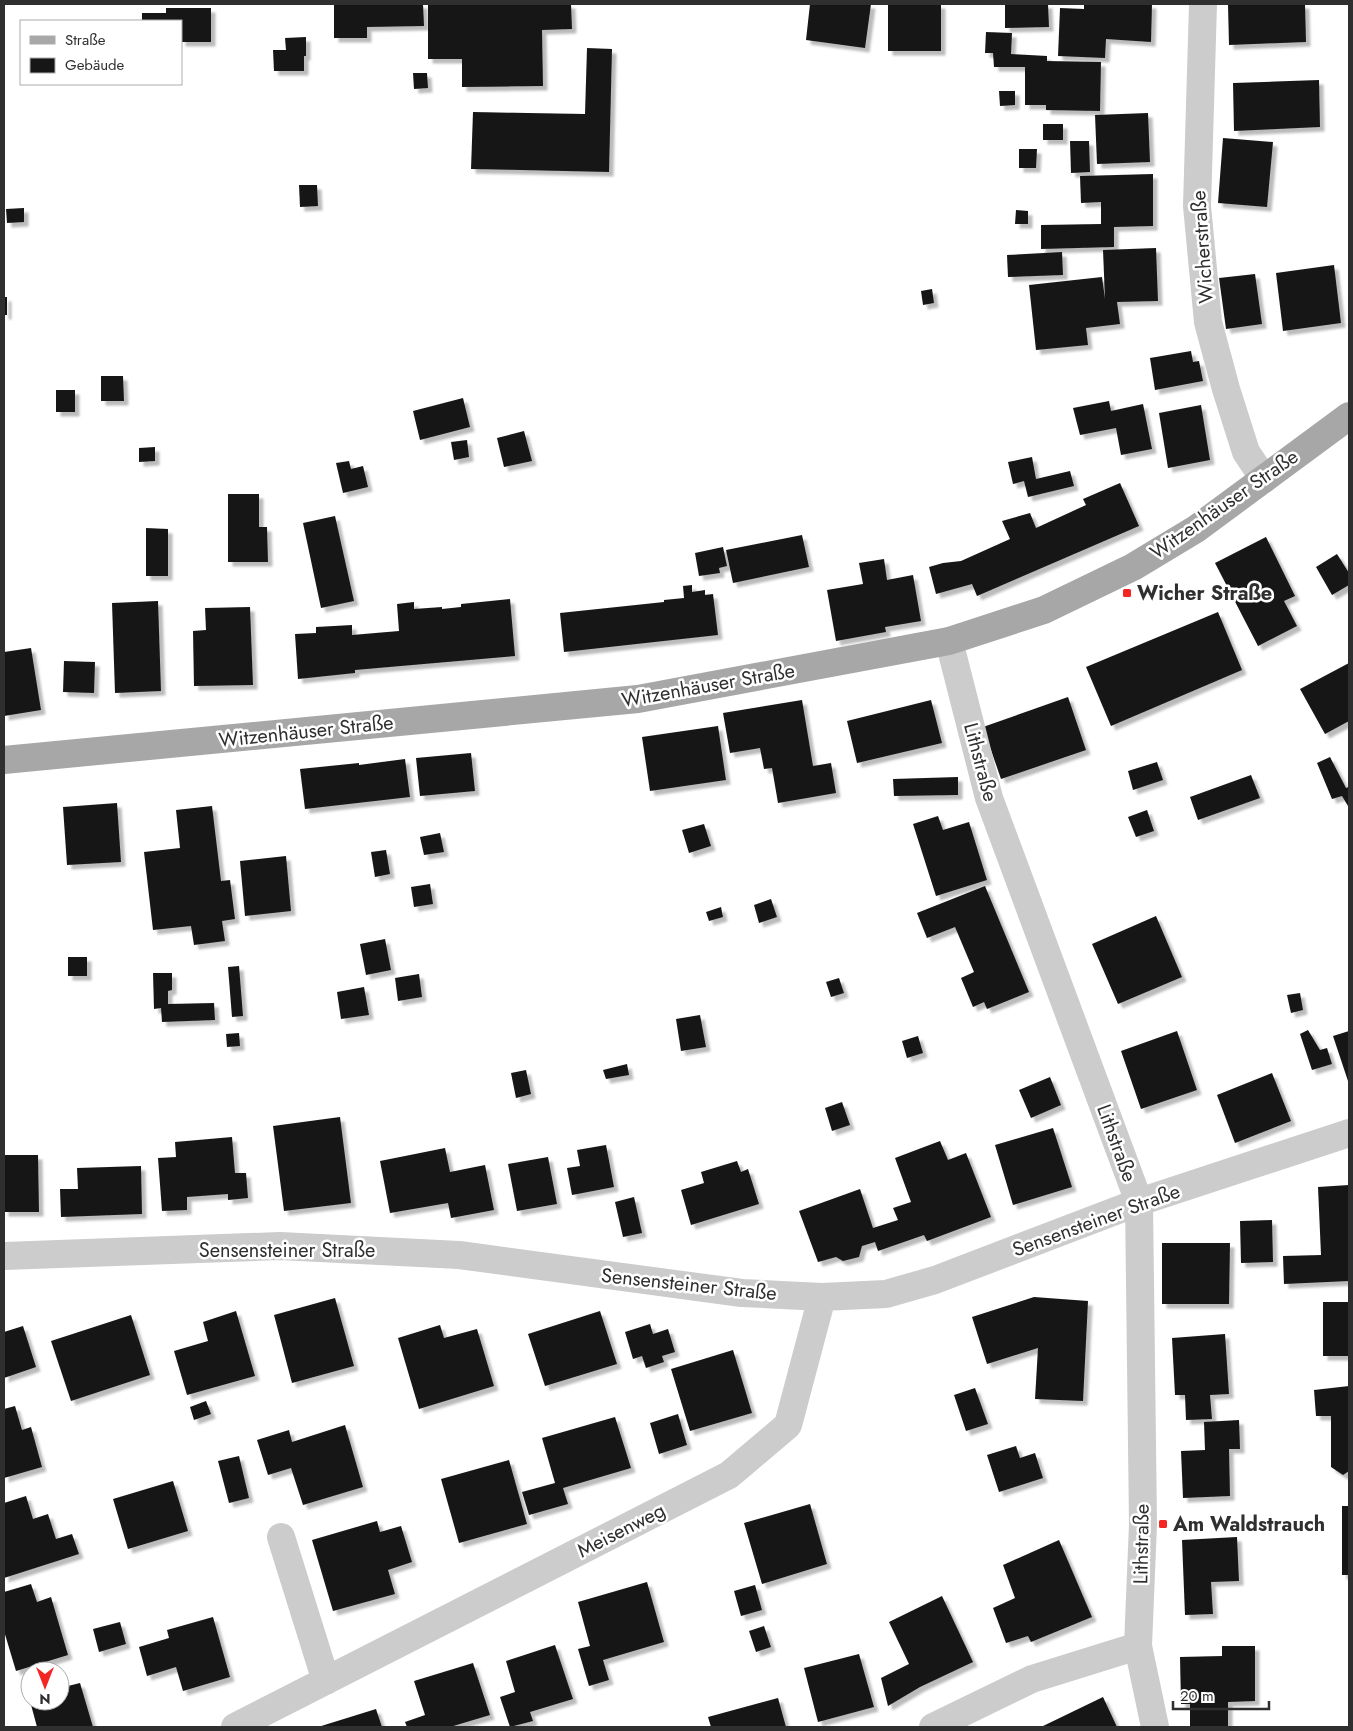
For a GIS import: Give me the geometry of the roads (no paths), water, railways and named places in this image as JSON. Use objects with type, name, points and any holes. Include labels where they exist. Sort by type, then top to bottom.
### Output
[{"type":"main road","name":"Witzenhäuser Straße","points":[[4,760],[638,699],[949,641],[1044,610],[1133,567],[1196,529],[1349,416]]},
{"type":"street","name":"Wicherstraße","points":[[1203,4],[1197,206],[1208,322],[1226,389],[1246,452],[1264,479]]},
{"type":"street","name":"Lithstraße","points":[[949,641],[989,798],[1139,1202],[1143,1524],[1138,1646],[1155,1727]]},
{"type":"street","name":"Sensensteiner Straße","points":[[4,1256],[280,1246],[459,1255],[742,1293],[822,1297],[886,1294],[935,1280],[1139,1202],[1349,1132]]},
{"type":"street","name":"Meisenweg","points":[[235,1727],[729,1475],[788,1426],[822,1297]]},
{"type":"street","points":[[281,1538],[326,1681]]},
{"type":"street","points":[[933,1727],[1032,1679],[1138,1646]]},
{"type":"place","name":"Wicher Straße","points":[[1127,593]]},
{"type":"place","name":"Am Waldstrauch","points":[[1163,1524]]}]
